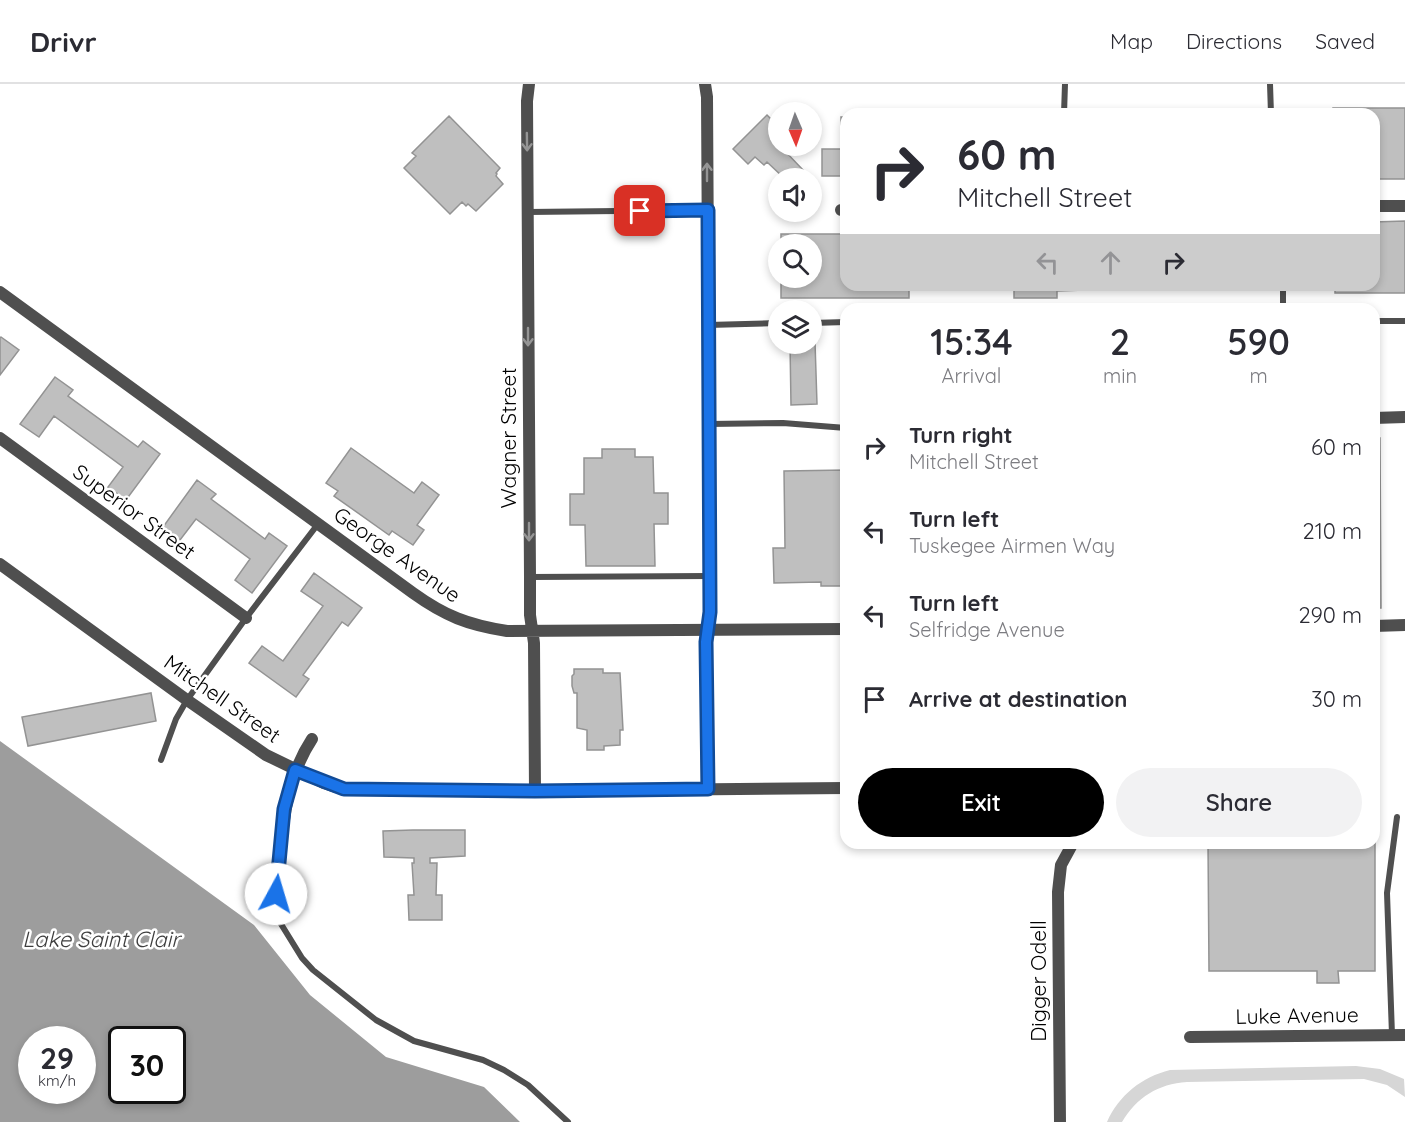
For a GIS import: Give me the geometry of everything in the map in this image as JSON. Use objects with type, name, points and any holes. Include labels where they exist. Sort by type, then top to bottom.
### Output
[{"type":"street","name":"Wagner Street","points":[[529,84],[527,101],[530,577],[534,643],[535,791]]},
{"type":"street","points":[[705,84],[707,97],[710,424],[708,789]]},
{"type":"street","points":[[1380,206],[1405,206]]},
{"type":"street","name":"George Avenue","points":[[0,292],[413,593],[448,616],[484,628],[507,631],[840,629]]},
{"type":"street","points":[[1380,418],[1405,417]]},
{"type":"street","name":"Superior Street","points":[[0,438],[246,618]]},
{"type":"street","name":"Mitchell Street","points":[[0,564],[266,755],[295,770],[344,789],[535,791],[840,788]]},
{"type":"street","points":[[1380,626],[1405,625]]},
{"type":"street","points":[[276,909],[284,809],[295,770],[312,739]]},
{"type":"street","name":"Digger Odell","points":[[1060,1122],[1058,892],[1062,866],[1070,849]]},
{"type":"street","name":"Luke Avenue","points":[[1190,1036],[1399,1035]]},
{"type":"lane","points":[[1064,108],[1065,84]]},
{"type":"lane","points":[[1270,84],[1271,108]]},
{"type":"lane","points":[[528,212],[708,210]]},
{"type":"lane","points":[[1380,321],[1405,321]]},
{"type":"lane","points":[[822,323],[840,322]]},
{"type":"lane","points":[[708,325],[768,323]]},
{"type":"lane","points":[[710,424],[783,423],[840,428]]},
{"type":"lane","points":[[162,760],[176,719],[187,700],[318,524]]},
{"type":"lane","points":[[530,577],[709,576]]},
{"type":"lane","points":[[1397,817],[1388,893],[1399,1035]]},
{"type":"lane","points":[[276,909],[281,924],[302,958],[313,970],[376,1020],[414,1041],[483,1060],[504,1070],[528,1085],[568,1122]]},
{"type":"shaded area","points":[[1356,1066],[1380,1069],[1404,1079],[1405,1097],[1387,1085],[1364,1079],[1187,1082],[1176,1083],[1149,1093],[1134,1105],[1122,1122],[1107,1122],[1118,1103],[1132,1088],[1150,1077],[1170,1070]]},
{"type":"water","name":"Lake Saint Clair","points":[[0,741],[254,925],[310,995],[386,1057],[484,1087],[520,1122],[0,1122]]},
{"type":"building","points":[[1380,108],[1405,108],[1405,179],[1380,179]]},
{"type":"building","points":[[767,115],[768,156],[790,156],[801,168],[773,168],[767,162],[764,165],[755,157],[748,164],[733,149]]},
{"type":"building","points":[[449,116],[500,168],[496,176],[503,184],[476,211],[462,202],[450,214],[404,168],[416,156],[412,153]]},
{"type":"building","points":[[822,149],[840,149],[840,176],[822,176]]},
{"type":"building","points":[[1405,221],[1405,293],[1335,293],[1335,291],[1380,291],[1380,222]]},
{"type":"building","points":[[822,234],[840,234],[840,291],[909,291],[909,298],[781,298],[781,288],[822,288]]},
{"type":"building","points":[[1014,291],[1057,291],[1057,298],[1014,298]]},
{"type":"building","points":[[0,338],[19,350],[0,375]]},
{"type":"building","points":[[790,354],[815,354],[817,404],[791,405]]},
{"type":"building","points":[[55,377],[73,390],[68,396],[138,447],[143,441],[160,454],[126,500],[108,487],[123,467],[54,416],[39,437],[20,424]]},
{"type":"building","points":[[1380,438],[1381,608],[1380,608]]},
{"type":"building","points":[[351,448],[414,493],[422,482],[439,495],[417,525],[424,530],[413,545],[392,531],[389,535],[334,496],[338,491],[326,483]]},
{"type":"building","points":[[602,449],[635,449],[635,457],[653,457],[654,493],[668,493],[668,524],[654,524],[655,566],[586,566],[585,525],[570,525],[570,494],[584,494],[584,458],[602,458]]},
{"type":"building","points":[[840,470],[840,586],[821,586],[821,582],[774,583],[773,548],[785,548],[784,471]]},
{"type":"building","points":[[197,480],[216,494],[211,499],[265,539],[269,533],[287,546],[252,593],[235,580],[250,559],[196,519],[180,540],[163,527]]},
{"type":"building","points":[[314,573],[362,608],[348,626],[342,622],[303,675],[309,679],[296,697],[249,663],[262,646],[283,661],[323,606],[301,591]]},
{"type":"building","points":[[574,669],[603,669],[603,673],[620,673],[623,730],[620,730],[620,745],[604,746],[604,750],[587,750],[587,730],[577,728],[577,693],[574,693],[572,686]]},
{"type":"building","points":[[151,693],[156,721],[28,746],[22,717]]},
{"type":"building","points":[[465,830],[465,856],[430,858],[430,863],[437,863],[436,895],[442,895],[442,920],[409,920],[408,895],[414,895],[412,863],[414,863],[414,858],[384,857],[383,831]]},
{"type":"building","points":[[1208,849],[1375,849],[1375,971],[1338,971],[1339,983],[1317,983],[1317,971],[1209,971]]},
{"type":"route","points":[[276,894],[284,809],[295,770],[344,789],[535,791],[708,789],[706,642],[710,612],[708,210],[640,211]]}]
